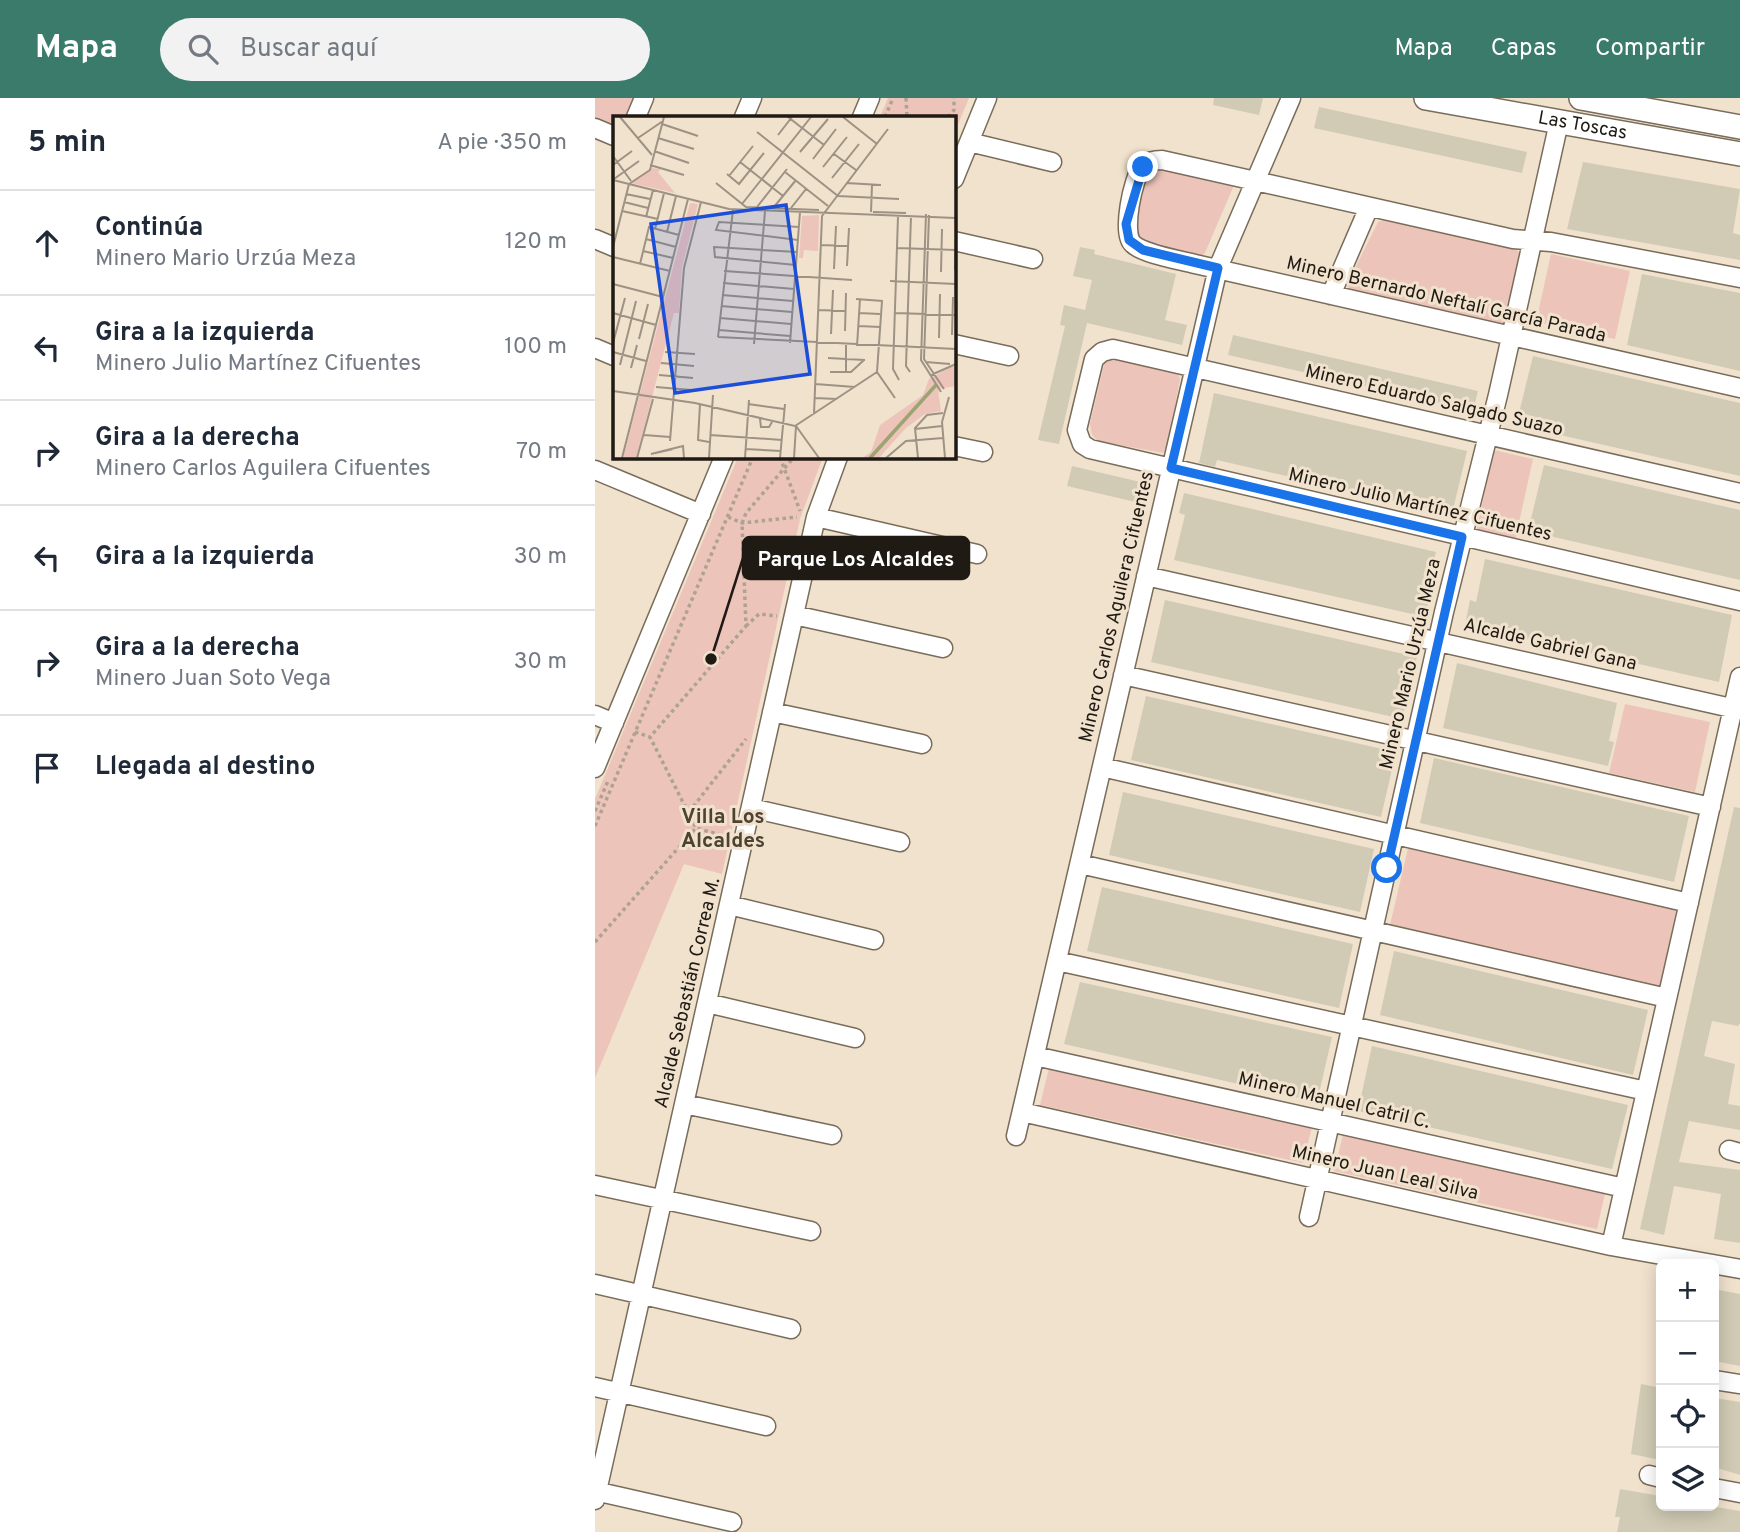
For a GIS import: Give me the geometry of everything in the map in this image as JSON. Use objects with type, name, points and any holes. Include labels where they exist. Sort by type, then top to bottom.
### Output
[{"type":"street","points":[[636,116],[644,98]]},
{"type":"street","points":[[744,116],[752,98]]},
{"type":"street","points":[[862,116],[870,98]]},
{"type":"street","points":[[955,177],[987,98]]},
{"type":"street","name":"Minero Carlos Aguilera Cifuentes","points":[[1016,1136],[1218,268],[1291,98]]},
{"type":"street","name":"Las Toscas","points":[[1426,98],[1740,154]]},
{"type":"street","name":"Las Toscas","points":[[1581,98],[1638,103],[1740,127]]},
{"type":"street","name":"Minero Mario Urzúa Meza","points":[[1309,1217],[1437,641],[1511,337],[1559,122]]},
{"type":"street","points":[[595,128],[613,136]]},
{"type":"street","points":[[969,142],[1052,162]]},
{"type":"street","name":"Minero Bernardo Neftalí García Parada","points":[[1255,181],[1162,160],[1147,163],[1139,171],[1126,224],[1129,240],[1143,250],[1740,388]]},
{"type":"street","points":[[1255,181],[1532,241],[1740,278]]},
{"type":"street","points":[[1331,295],[1369,207]]},
{"type":"street","points":[[595,239],[613,247]]},
{"type":"street","points":[[955,241],[1033,259]]},
{"type":"street","points":[[955,344],[1009,356]]},
{"type":"street","points":[[595,348],[613,356]]},
{"type":"street","name":"Minero Eduardo Salgado Suazo","points":[[1090,449],[1079,440],[1077,430],[1091,365],[1102,352],[1118,350],[1740,493]]},
{"type":"street","points":[[955,446],[983,452]]},
{"type":"street","name":"Minero Julio Martínez Cifuentes","points":[[1090,449],[1740,601]]},
{"type":"street","points":[[595,768],[724,458]]},
{"type":"street","name":"Alcalde Sebastián Correa M.","points":[[596,1494],[816,517],[838,458]]},
{"type":"street","points":[[596,475],[701,514]]},
{"type":"street","points":[[816,517],[977,554]]},
{"type":"street","name":"Alcalde Gabriel Gana","points":[[1146,576],[1736,709]]},
{"type":"street","points":[[794,615],[943,649]]},
{"type":"street","points":[[1123,675],[1711,807]]},
{"type":"street","points":[[1611,1246],[1711,807],[1736,709],[1740,677]]},
{"type":"street","points":[[772,712],[922,744]]},
{"type":"street","points":[[595,715],[614,723]]},
{"type":"street","points":[[1102,767],[1689,903]]},
{"type":"street","points":[[751,808],[900,842]]},
{"type":"street","points":[[1080,864],[1667,998]]},
{"type":"street","points":[[729,905],[874,940]]},
{"type":"street","points":[[1057,961],[1646,1091]]},
{"type":"street","points":[[707,1003],[855,1038]]},
{"type":"street","name":"Minero Manuel Catril C.","points":[[1035,1055],[1624,1188]]},
{"type":"street","points":[[684,1104],[832,1135]]},
{"type":"street","name":"Minero Juan Leal Silva","points":[[1022,1112],[1611,1246],[1740,1269]]},
{"type":"street","points":[[595,1185],[811,1231]]},
{"type":"street","points":[[595,1284],[791,1329]]},
{"type":"street","points":[[1719,1381],[1740,1384]]},
{"type":"street","points":[[595,1387],[766,1426]]},
{"type":"street","points":[[1719,1489],[1740,1493]]},
{"type":"street","points":[[596,1494],[732,1522]]},
{"type":"path","points":[[885,116],[893,98]]},
{"type":"path","points":[[906,98],[907,116]]},
{"type":"path","points":[[949,116],[954,110],[954,98]]},
{"type":"path","points":[[595,826],[753,458]]},
{"type":"path","points":[[728,517],[742,523],[802,517],[780,458]]},
{"type":"path","points":[[746,626],[742,523],[746,513],[793,458]]},
{"type":"path","points":[[650,737],[759,614],[794,615]]},
{"type":"path","points":[[689,812],[755,729],[772,712]]},
{"type":"path","points":[[635,732],[650,737],[696,828],[743,842]]},
{"type":"path","points":[[595,942],[696,828]]},
{"type":"shaded area","points":[[595,98],[638,98],[630,116],[613,116],[613,131],[595,123]]},
{"type":"shaded area","points":[[888,98],[969,98],[955,132],[955,116],[880,116]]},
{"type":"shaded area","points":[[1156,166],[1234,185],[1205,253],[1199,258],[1148,246],[1133,235],[1143,179]]},
{"type":"shaded area","points":[[1387,219],[1517,250],[1522,257],[1505,324],[1496,327],[1351,292],[1347,284],[1378,222]]},
{"type":"shaded area","points":[[1551,254],[1630,271],[1615,339],[1536,322]]},
{"type":"shaded area","points":[[1111,357],[1177,372],[1180,379],[1168,445],[1163,453],[1098,441],[1092,435],[1090,424],[1105,360]]},
{"type":"shaded area","points":[[1494,450],[1533,459],[1515,541],[1476,532]]},
{"type":"shaded area","points":[[738,458],[823,458],[800,519],[722,874],[684,864],[595,1078],[595,799]]},
{"type":"shaded area","points":[[1625,704],[1710,722],[1695,792],[1609,773]]},
{"type":"shaded area","points":[[1409,844],[1677,906],[1660,987],[1390,925]]},
{"type":"shaded area","points":[[1050,1064],[1313,1123],[1303,1163],[1040,1105]]},
{"type":"shaded area","points":[[1344,1131],[1606,1189],[1597,1229],[1334,1171]]},
{"type":"building","points":[[1214,98],[1263,98],[1259,115],[1213,105]]},
{"type":"building","points":[[1319,107],[1527,152],[1522,173],[1314,128]]},
{"type":"building","points":[[1583,162],[1740,189],[1733,233],[1740,235],[1740,260],[1567,229]]},
{"type":"building","points":[[1080,247],[1095,250],[1094,254],[1176,274],[1165,320],[1187,325],[1182,345],[1087,323],[1059,444],[1038,440],[1065,326],[1060,325],[1064,305],[1085,310],[1092,280],[1073,276]]},
{"type":"building","points":[[1642,274],[1740,293],[1740,371],[1627,345]]},
{"type":"building","points":[[1233,335],[1478,391],[1473,411],[1228,355]]},
{"type":"building","points":[[1533,356],[1740,403],[1740,476],[1516,425]]},
{"type":"building","points":[[1214,393],[1467,451],[1452,514],[1217,460],[1215,467],[1199,463]]},
{"type":"building","points":[[1544,465],[1740,510],[1740,580],[1528,531]]},
{"type":"building","points":[[1072,466],[1149,484],[1144,504],[1067,486]]},
{"type":"building","points":[[1184,493],[1436,552],[1426,592],[1430,593],[1425,617],[1174,560],[1185,515],[1179,513]]},
{"type":"building","points":[[1485,559],[1732,615],[1719,682],[1465,625],[1470,600],[1476,602]]},
{"type":"building","points":[[1165,600],[1417,657],[1402,719],[1151,662]]},
{"type":"building","points":[[1457,663],[1617,703],[1609,741],[1614,742],[1608,766],[1443,728]]},
{"type":"building","points":[[1146,696],[1396,752],[1381,817],[1131,760]]},
{"type":"building","points":[[1434,758],[1689,816],[1674,882],[1420,823]]},
{"type":"building","points":[[1123,792],[1374,849],[1360,912],[1109,855]]},
{"type":"building","points":[[1734,807],[1740,808],[1740,1023],[1738,1026],[1712,1021],[1704,1056],[1735,1064],[1728,1104],[1740,1106],[1740,1130],[1689,1121],[1679,1162],[1740,1170],[1740,1243],[1714,1239],[1721,1194],[1674,1186],[1664,1235],[1640,1229]]},
{"type":"building","points":[[1102,887],[1353,944],[1339,1008],[1087,951]]},
{"type":"building","points":[[1394,951],[1648,1010],[1633,1075],[1380,1015]]},
{"type":"building","points":[[1080,982],[1332,1037],[1317,1102],[1064,1044]]},
{"type":"building","points":[[1372,1046],[1628,1105],[1612,1169],[1358,1111]]},
{"type":"building","points":[[1719,1290],[1740,1294],[1740,1366],[1719,1362]]},
{"type":"building","points":[[1641,1384],[1656,1387],[1656,1459],[1631,1454]]},
{"type":"building","points":[[1719,1399],[1740,1402],[1740,1475],[1719,1469]]},
{"type":"building","points":[[1620,1489],[1655,1495],[1656,1511],[1719,1511],[1719,1508],[1740,1511],[1740,1532],[1617,1532],[1620,1517],[1615,1517]]},
{"type":"place","name":"Parque Los Alcaldes","points":[[711,659]]},
{"type":"district","name":"Villa Los Alcaldes","points":[[723,829]]},
{"type":"route","points":[[1143,167],[1139,171],[1126,224],[1129,240],[1143,250],[1218,268],[1171,468],[1462,537],[1387,868]]}]
